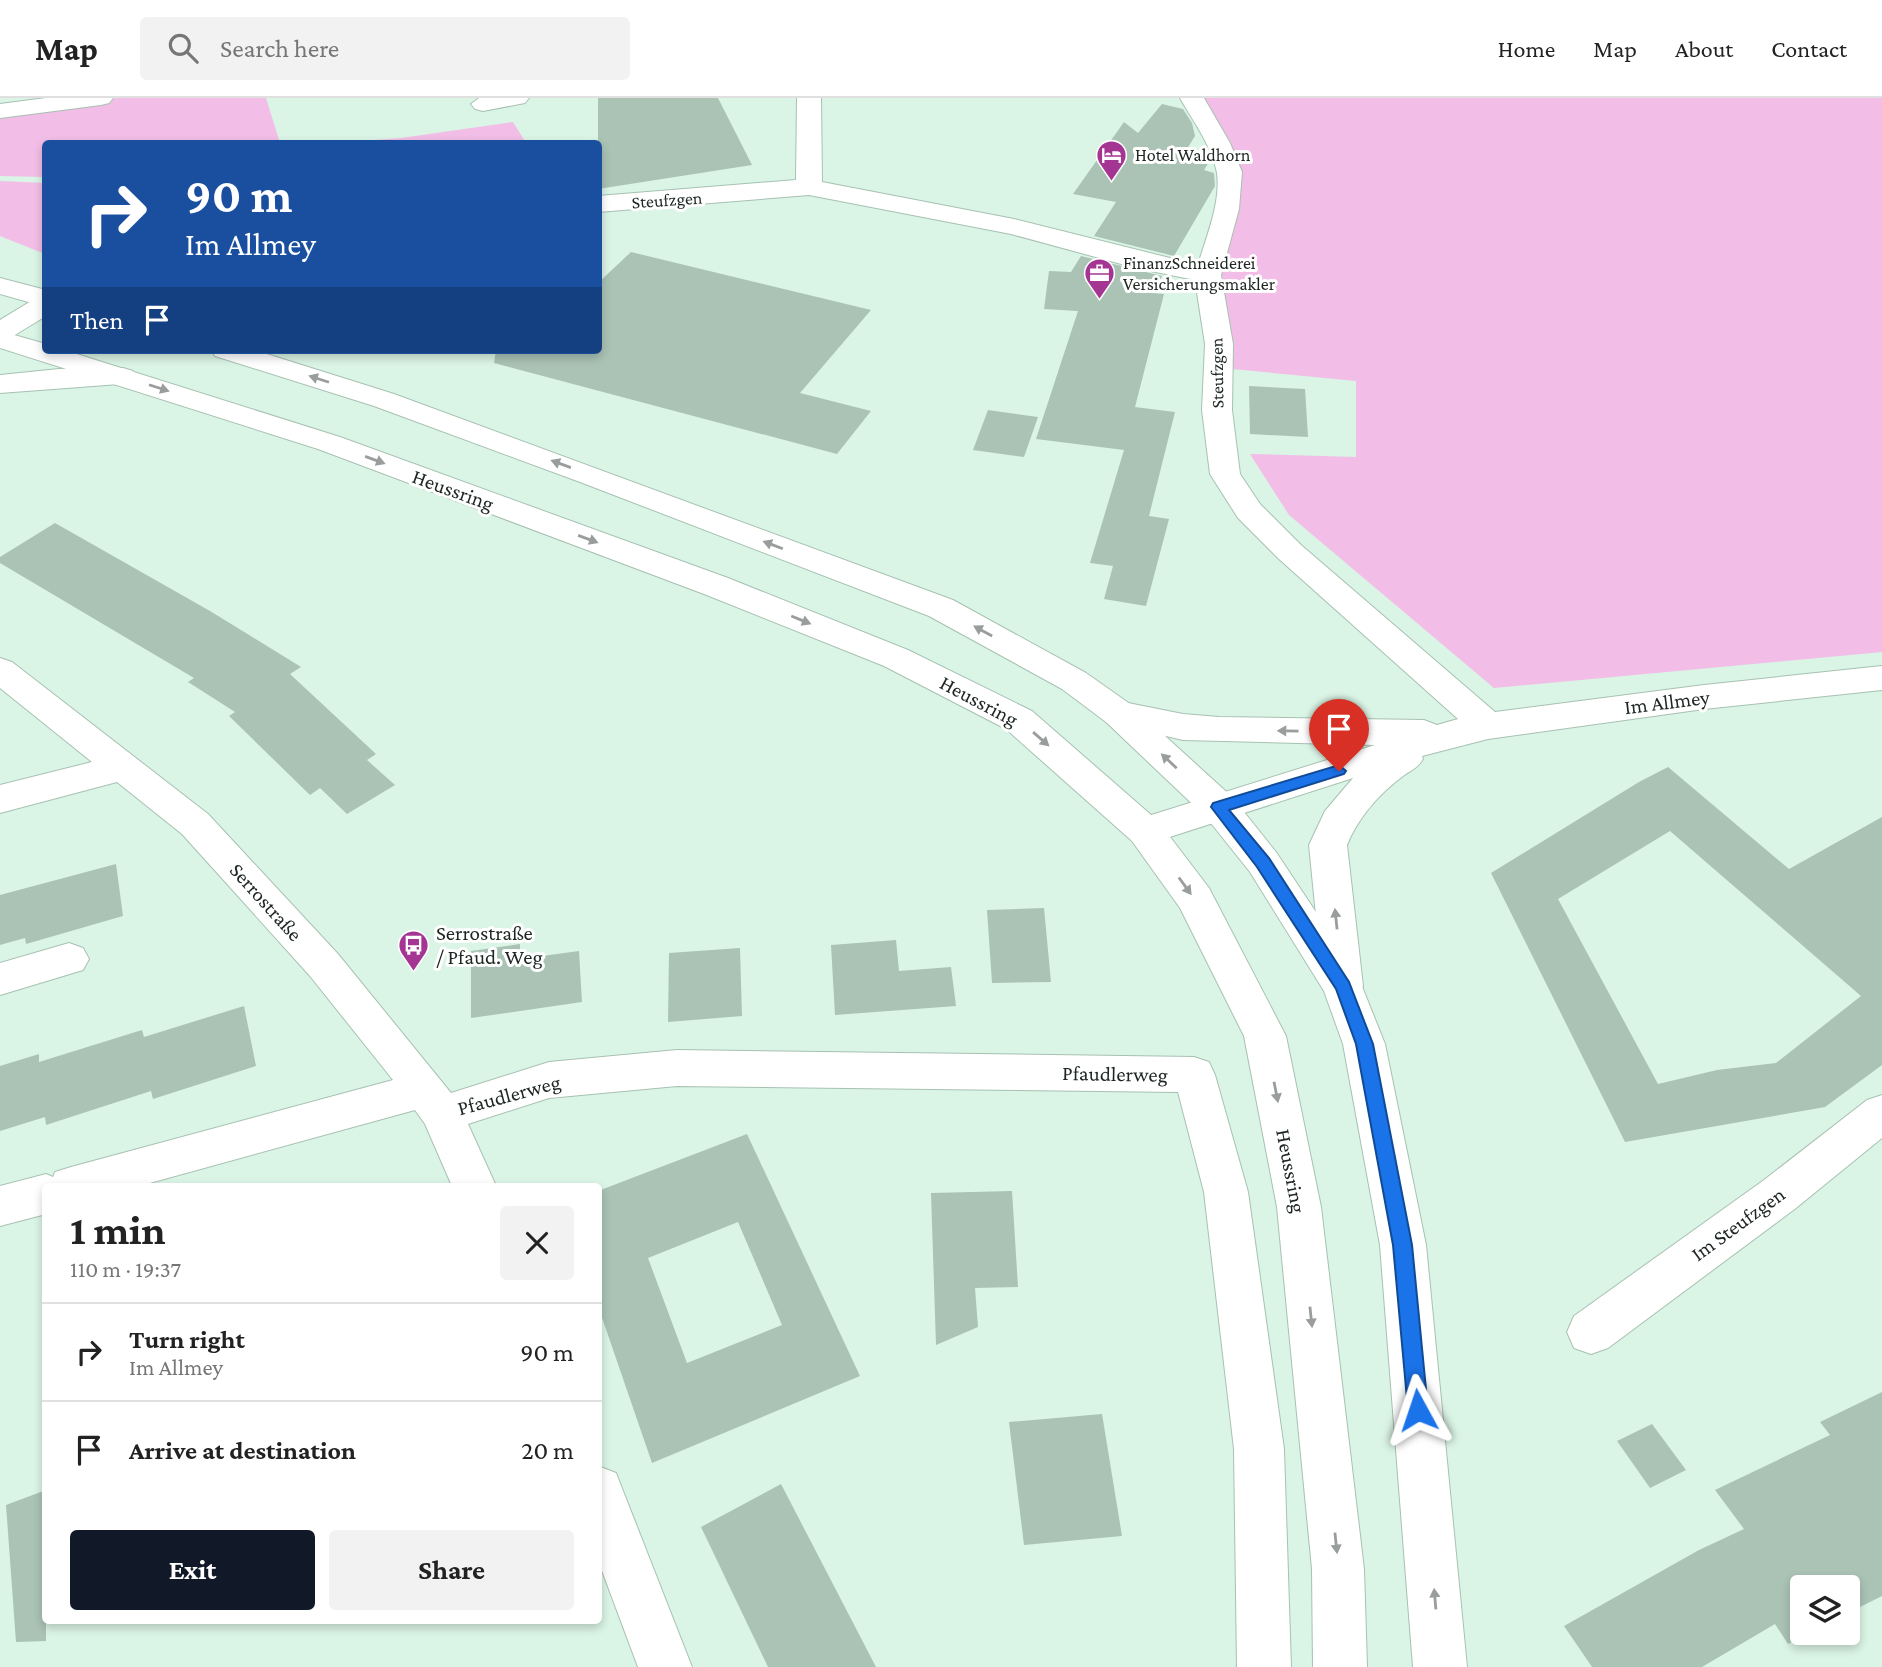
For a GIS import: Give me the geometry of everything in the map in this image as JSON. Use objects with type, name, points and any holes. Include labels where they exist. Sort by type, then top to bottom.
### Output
[{"type":"street","points":[[0,111],[101,98]]},
{"type":"street","points":[[483,104],[517,98]]},
{"type":"street","points":[[808,98],[809,187]]},
{"type":"street","points":[[1192,98],[1216,141],[1229,174],[1226,209],[1208,275]]},
{"type":"street","name":"Steufzgen","points":[[602,204],[809,187],[1014,227],[1145,262],[1208,275],[1219,344],[1217,410],[1225,474],[1249,511],[1471,730]]},
{"type":"street","points":[[0,286],[42,298]]},
{"type":"street","points":[[0,332],[42,306]]},
{"type":"street","name":"Heussring","points":[[0,340],[42,353]]},
{"type":"street","name":"Heussring","points":[[47,354],[329,443],[716,586],[896,658],[1019,720],[1145,831],[1195,899],[1265,1036],[1299,1207],[1338,1569],[1340,1667]]},
{"type":"street","points":[[238,354],[384,400],[565,465],[941,608],[1074,681],[1118,713],[1219,807],[1263,862],[1343,986],[1364,1044],[1403,1245],[1440,1667]]},
{"type":"street","points":[[0,384],[59,378],[124,377]]},
{"type":"street","name":"Serrostraße","points":[[0,670],[195,824],[324,965],[434,1101],[473,1183]]},
{"type":"street","name":"Im Allmey","points":[[1118,713],[1183,727],[1219,730],[1471,730],[1704,697],[1882,678]]},
{"type":"street","name":"Im Allmey","points":[[1145,831],[1471,730]]},
{"type":"street","name":"Im Allmey","points":[[1343,986],[1328,845],[1338,821],[1367,787],[1392,765],[1471,730]]},
{"type":"street","points":[[0,799],[123,766]]},
{"type":"street","points":[[0,979],[69,959]]},
{"type":"street","name":"Pfaudlerweg","points":[[84,1183],[434,1101],[549,1080],[677,1068],[1194,1075],[1226,1192],[1257,1436],[1264,1667]]},
{"type":"street","name":"Im Steufzgen","points":[[1591,1332],[1780,1194],[1882,1113]]},
{"type":"street","points":[[0,1206],[42,1195]]},
{"type":"street","points":[[602,1502],[665,1667]]},
{"type":"shaded area","points":[[118,98],[266,98],[279,140],[42,140],[42,177],[0,176],[0,114]]},
{"type":"shaded area","points":[[1199,98],[1882,98],[1882,652],[1494,688],[1289,515],[1250,454],[1356,457],[1356,381],[1232,369],[1219,276],[1232,210]]},
{"type":"shaded area","points":[[513,122],[524,140],[375,140]]},
{"type":"shaded area","points":[[0,181],[42,183],[42,253],[0,236]]},
{"type":"building","points":[[598,98],[718,98],[752,165],[602,188],[602,140],[598,140]]},
{"type":"building","points":[[1162,104],[1183,109],[1192,123],[1195,136],[1182,157],[1209,162],[1204,170],[1214,173],[1215,186],[1174,256],[1094,236],[1116,202],[1073,194],[1124,122],[1138,133]]},
{"type":"building","points":[[631,252],[871,310],[800,393],[871,411],[837,454],[494,363],[495,354],[602,354],[602,279]]},
{"type":"building","points":[[1081,256],[1162,276],[1152,293],[1164,294],[1135,407],[1175,412],[1149,516],[1169,519],[1146,606],[1104,599],[1113,566],[1090,563],[1124,450],[1036,439],[1078,311],[1044,309],[1049,271],[1071,272]]},
{"type":"building","points":[[1249,386],[1305,389],[1308,437],[1250,434]]},
{"type":"building","points":[[988,410],[1038,417],[1024,457],[973,450]]},
{"type":"building","points":[[55,523],[210,611],[301,667],[290,674],[376,754],[367,760],[395,785],[347,814],[320,788],[310,795],[229,716],[235,712],[188,682],[194,678],[0,563],[0,557]]},
{"type":"building","points":[[1668,767],[1789,869],[1882,817],[1882,1065],[1825,1107],[1625,1142],[1491,873]],"holes":[[[1670,831],[1861,996],[1776,1063],[1717,1070],[1658,1084],[1558,899]]]},
{"type":"building","points":[[116,864],[123,916],[26,944],[25,938],[0,945],[0,895]]},
{"type":"building","points":[[1044,908],[1051,982],[992,983],[987,910]]},
{"type":"building","points":[[896,940],[899,971],[951,967],[956,1006],[835,1015],[831,945]]},
{"type":"building","points":[[520,944],[520,959],[579,951],[582,1002],[471,1018],[471,951]]},
{"type":"building","points":[[740,948],[742,1016],[668,1022],[669,953]]},
{"type":"building","points":[[244,1006],[256,1066],[153,1099],[151,1091],[46,1125],[45,1117],[0,1131],[0,1066],[39,1054],[39,1062],[142,1030],[144,1037]]},
{"type":"building","points":[[747,1134],[860,1376],[652,1463],[602,1318],[602,1189]],"holes":[[[738,1222],[782,1325],[687,1363],[648,1258]]]},
{"type":"building","points":[[1012,1191],[1018,1287],[975,1288],[978,1327],[936,1345],[931,1193]]},
{"type":"building","points":[[1882,1392],[1882,1596],[1860,1607],[1860,1575],[1790,1575],[1788,1644],[1775,1624],[1702,1667],[1592,1667],[1564,1626],[1699,1550],[1744,1529],[1715,1490],[1830,1435],[1820,1422]]},
{"type":"building","points":[[1102,1414],[1122,1536],[1024,1545],[1009,1422]]},
{"type":"building","points":[[1652,1424],[1686,1470],[1650,1488],[1617,1441]]},
{"type":"building","points":[[781,1484],[876,1667],[768,1667],[701,1527]]},
{"type":"building","points":[[42,1492],[42,1624],[46,1624],[46,1641],[16,1642],[6,1505]]},
{"type":"place","name":"Hotel Waldhorn","points":[[1112,182]]},
{"type":"place","name":"FinanzSchneiderei Versicherungsmakler","points":[[1100,300]]},
{"type":"place","name":"Serrostraße / Pfaud. Weg","points":[[413,972]]},
{"type":"route","points":[[1339,771],[1219,807],[1263,862],[1343,986],[1364,1044],[1403,1245],[1418,1410]]}]
